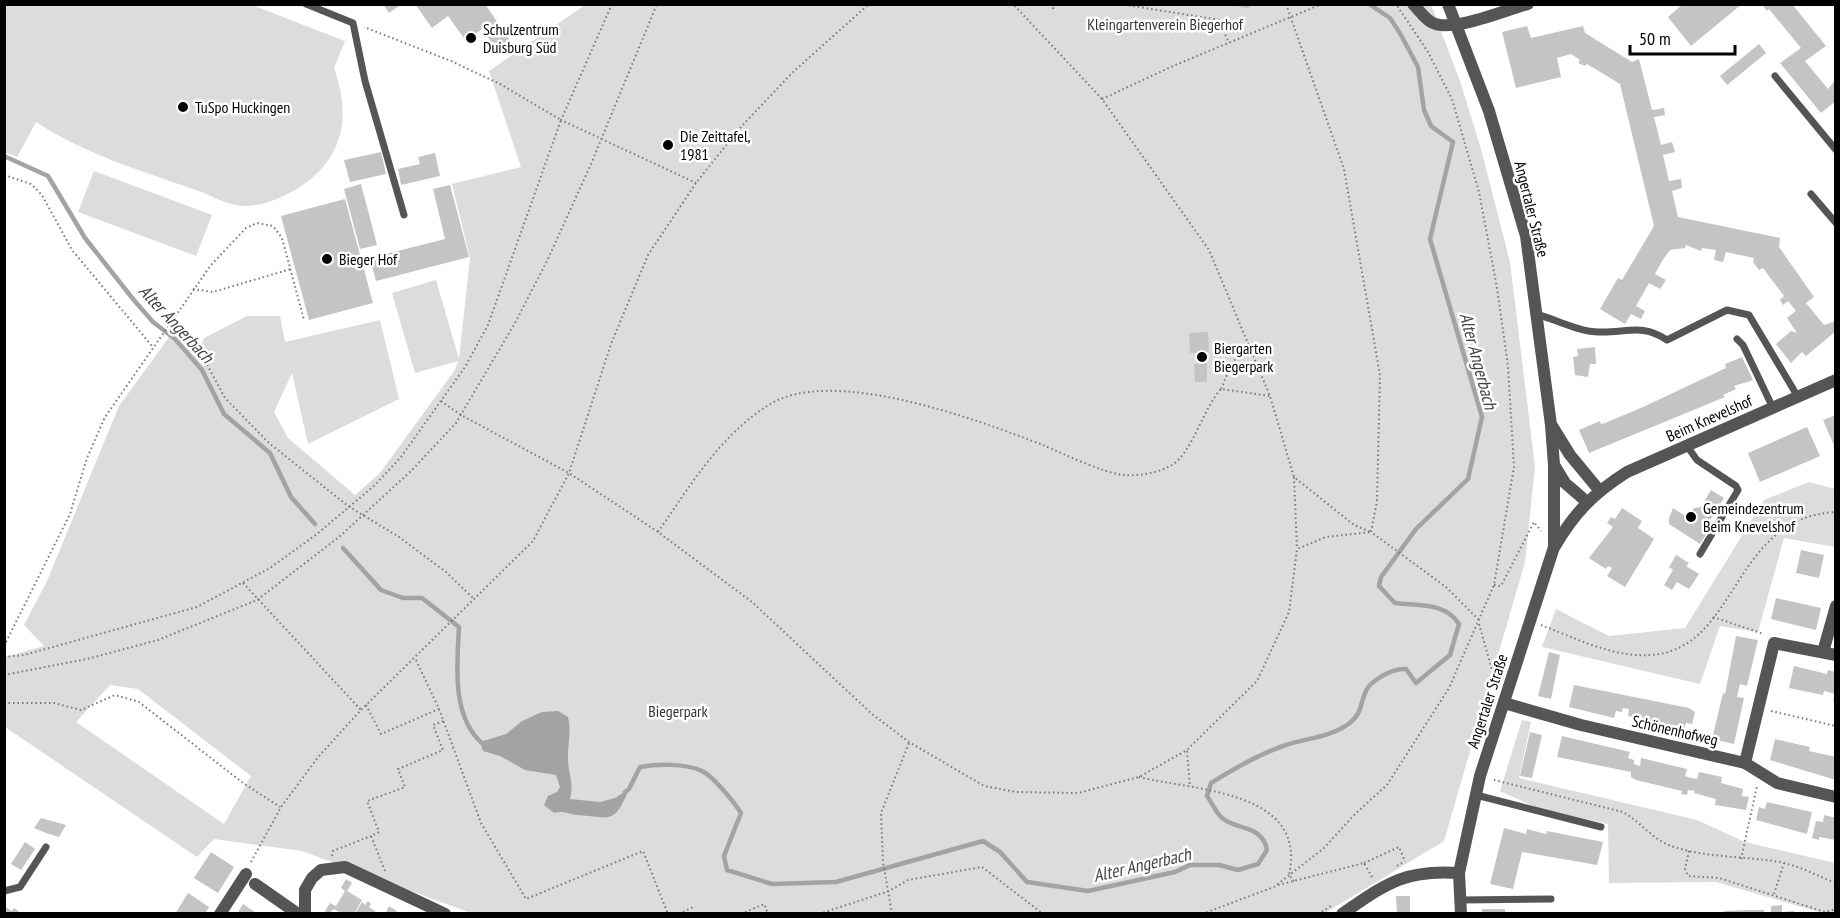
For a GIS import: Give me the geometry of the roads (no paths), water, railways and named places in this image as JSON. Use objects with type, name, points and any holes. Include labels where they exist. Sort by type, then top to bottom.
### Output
[{"type":"street","points":[[1413,4],[1431,22],[1457,27],[1495,12],[1528,4]]},
{"type":"street","name":"Angertaler Straße","points":[[1448,4],[1489,111],[1526,236],[1551,425],[1554,465],[1554,547],[1480,776],[1459,873],[1461,914]]},
{"type":"street","name":"Beim Knevelshof","points":[[1554,547],[1569,523],[1587,502],[1599,490],[1628,472],[1836,380]]},
{"type":"street","points":[[1551,425],[1570,454],[1599,490]]},
{"type":"street","points":[[1554,465],[1565,483],[1587,502]]},
{"type":"street","points":[[1745,763],[1774,643],[1829,654],[1836,606]]},
{"type":"street","name":"Schönenhofweg","points":[[1504,703],[1581,725],[1745,763],[1777,783],[1836,797]]},
{"type":"street","points":[[305,914],[305,890],[312,878],[321,870],[345,867],[445,914]]},
{"type":"street","points":[[1342,914],[1379,889],[1411,874],[1459,873]]},
{"type":"street","points":[[220,914],[246,874]]},
{"type":"street","points":[[255,884],[298,914]]},
{"type":"lane","points":[[306,4],[353,23],[365,81],[404,215]]},
{"type":"lane","points":[[1775,76],[1836,150]]},
{"type":"lane","points":[[1811,194],[1836,223]]},
{"type":"lane","points":[[1536,314],[1598,332],[1631,329],[1654,331],[1667,340],[1727,310],[1749,315],[1798,397]]},
{"type":"lane","points":[[1737,339],[1743,345],[1773,408]]},
{"type":"lane","points":[[1687,446],[1697,460],[1736,486],[1738,490],[1700,554]]},
{"type":"lane","points":[[1476,795],[1601,827]]},
{"type":"lane","points":[[4,891],[20,888],[46,847]]},
{"type":"lane","points":[[1461,900],[1551,900]]},
{"type":"waterway","name":"Alter Angerbach","points":[[625,792],[629,789],[640,767],[679,765],[695,768],[707,774],[734,802],[741,813],[724,856],[727,870],[772,884],[836,882],[983,841],[1000,852],[1027,882],[1088,891],[1175,872],[1190,865],[1219,865],[1238,870],[1258,864],[1267,850],[1264,842],[1254,832],[1226,821],[1217,813],[1207,796],[1211,783],[1266,753],[1332,733],[1347,725],[1357,716],[1369,686],[1386,674],[1406,669],[1416,683],[1450,655],[1459,624],[1439,608],[1395,603],[1379,586],[1381,577],[1416,529],[1468,479],[1482,417],[1430,239],[1453,142],[1431,126],[1424,110],[1418,67],[1401,35],[1390,18],[1369,4]]},
{"type":"waterway","name":"Alter Angerbach","points":[[4,156],[48,176],[85,238],[153,322],[175,339],[202,370],[224,414],[270,453],[291,497],[315,524]]},
{"type":"waterway","name":"Alter Angerbach","points":[[343,548],[381,590],[403,598],[422,598],[459,627],[457,674],[461,706],[473,734],[484,745]]},
{"type":"place","name":"Schulzentrum Duisburg Süd","points":[[471,38]]},
{"type":"place","name":"TuSpo Huckingen","points":[[183,107]]},
{"type":"place","name":"Die Zeittafel, 1981","points":[[668,145]]},
{"type":"place","name":"Bieger Hof","points":[[327,259]]},
{"type":"place","name":"Biergarten Biegerpark","points":[[1202,357]]},
{"type":"place","name":"Gemeindezentrum Beim Knevelshof","points":[[1691,517]]},
{"type":"park label","name":"Kleingartenverein Biegerhof","points":[[1165,24]]},
{"type":"park label","name":"Biegerpark","points":[[678,711]]}]
